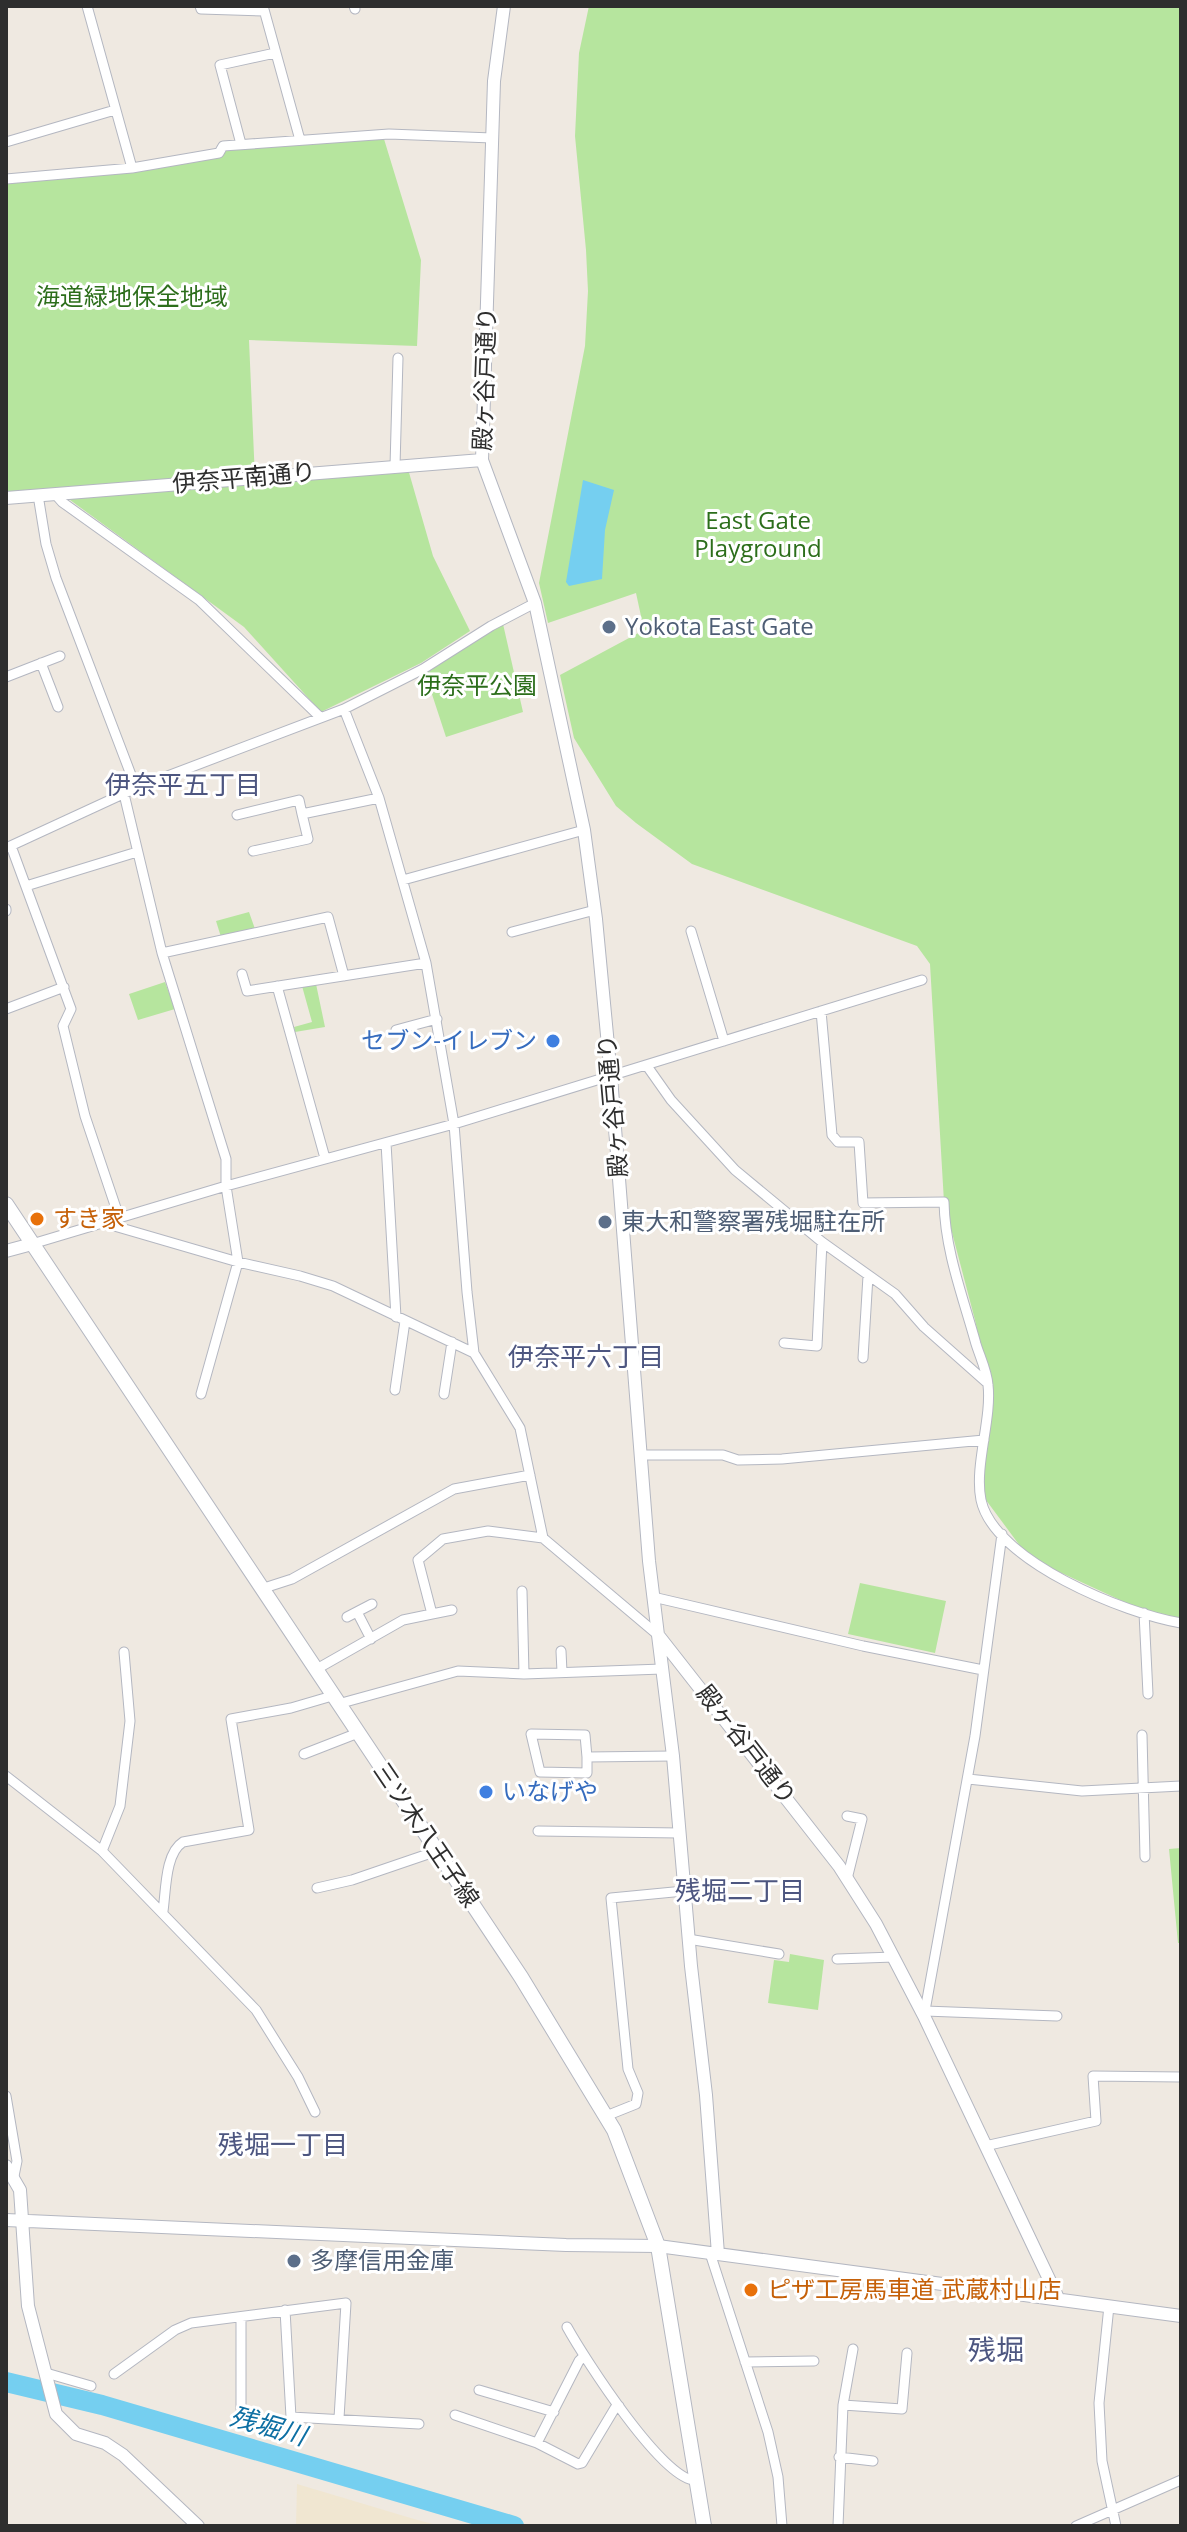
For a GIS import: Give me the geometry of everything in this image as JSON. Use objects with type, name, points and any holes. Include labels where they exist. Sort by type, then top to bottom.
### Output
[{"type":"main road","name":"三ツ木八王子線","points":[[6,1204],[521,1977],[606,2116],[630,2167],[658,2246],[704,2526]]},
{"type":"street","points":[[87,6],[132,168]]},
{"type":"street","points":[[200,6],[201,9],[263,8],[300,140]]},
{"type":"street","name":"殿ヶ谷戸通り","points":[[504,6],[496,62],[492,138],[482,460],[535,603],[584,830],[611,1077],[658,1635],[847,1879],[924,2014],[1058,2298]]},
{"type":"street","points":[[241,144],[220,65],[275,53]]},
{"type":"street","points":[[6,142],[115,110]]},
{"type":"street","points":[[6,179],[132,168],[219,153],[223,146],[241,144],[389,134],[492,138]]},
{"type":"street","points":[[395,466],[398,358]]},
{"type":"street","name":"伊奈平南通り","points":[[6,498],[482,460]]},
{"type":"street","points":[[55,494],[199,600],[320,717]]},
{"type":"street","points":[[38,495],[46,544],[56,578],[136,788]]},
{"type":"street","points":[[119,1217],[85,1116],[63,1026],[71,1009],[26,886],[8,847],[136,788],[344,709],[423,669],[491,626],[535,603]]},
{"type":"street","points":[[6,677],[60,656]]},
{"type":"street","points":[[41,663],[58,707]]},
{"type":"street","points":[[344,709],[379,798],[426,963],[454,1124],[474,1353],[520,1428],[543,1538]]},
{"type":"street","points":[[124,794],[162,953],[226,1159],[226,1186],[238,1262],[201,1394]]},
{"type":"street","points":[[302,814],[379,798]]},
{"type":"street","points":[[237,815],[299,800],[308,839],[253,851]]},
{"type":"street","points":[[403,880],[584,830]]},
{"type":"street","points":[[26,886],[137,852]]},
{"type":"street","points":[[512,932],[595,910]]},
{"type":"street","points":[[162,953],[328,917],[344,976]]},
{"type":"street","points":[[691,931],[724,1041]]},
{"type":"street","points":[[242,974],[247,991],[426,963]]},
{"type":"street","points":[[6,1251],[226,1186],[454,1124],[922,980]]},
{"type":"street","points":[[277,986],[325,1158]]},
{"type":"street","points":[[6,1009],[64,987]]},
{"type":"street","points":[[821,1011],[832,1135],[838,1142],[859,1142],[863,1203],[944,1202],[944,1235],[988,1384],[980,1498],[986,1513],[1002,1534],[1029,1558],[1074,1588],[1181,1623]]},
{"type":"street","points":[[396,1030],[437,1019]]},
{"type":"street","points":[[647,1066],[671,1100],[735,1170],[822,1242],[895,1294],[924,1327],[988,1384]]},
{"type":"street","points":[[386,1143],[401,1319],[395,1390]]},
{"type":"street","points":[[101,1222],[333,1286],[474,1353]]},
{"type":"street","points":[[784,1343],[817,1346],[822,1242]]},
{"type":"street","points":[[863,1358],[868,1276]]},
{"type":"street","points":[[444,1394],[452,1342]]},
{"type":"street","points":[[642,1455],[782,1459],[984,1440]]},
{"type":"street","points":[[261,1589],[292,1579],[454,1489],[530,1475]]},
{"type":"street","points":[[432,1614],[418,1560],[443,1539],[488,1531],[543,1538],[658,1635],[706,2095],[714,2254],[774,2457],[782,2526]]},
{"type":"street","points":[[1002,1534],[968,1779],[924,2014],[1009,2012],[1057,2016]]},
{"type":"street","points":[[522,1591],[524,1674]]},
{"type":"street","points":[[653,1597],[863,1646],[983,1670]]},
{"type":"street","points":[[371,1639],[352,1614],[372,1604]]},
{"type":"street","points":[[315,1670],[403,1620],[452,1610]]},
{"type":"street","points":[[1144,1613],[1148,1694]]},
{"type":"street","points":[[561,1651],[562,1672]]},
{"type":"street","points":[[102,1851],[120,1806],[130,1721],[124,1652]]},
{"type":"street","points":[[163,1911],[172,1855],[177,1846],[183,1842],[249,1830],[231,1719],[335,1700],[458,1671],[524,1674],[662,1669]]},
{"type":"street","points":[[304,1754],[358,1733]]},
{"type":"street","points":[[531,1734],[585,1735],[587,1757],[587,1773],[540,1772],[531,1734]]},
{"type":"street","points":[[1142,1735],[1145,1857]]},
{"type":"street","points":[[587,1757],[673,1756]]},
{"type":"street","points":[[6,1776],[102,1851],[256,2010],[298,2077],[315,2112]]},
{"type":"street","points":[[968,1779],[1082,1791],[1181,1786]]},
{"type":"street","points":[[847,1816],[862,1819],[847,1879]]},
{"type":"street","points":[[538,1831],[679,1833]]},
{"type":"street","points":[[317,1888],[352,1880],[437,1851]]},
{"type":"street","points":[[606,2116],[636,2104],[638,2093],[628,2069],[611,1898],[684,1891]]},
{"type":"street","points":[[688,1939],[779,1954]]},
{"type":"street","points":[[837,1959],[894,1957]]},
{"type":"street","points":[[985,2146],[1096,2121],[1093,2076],[1181,2077]]},
{"type":"street","points":[[6,2096],[17,2161],[10,2171],[20,2190],[28,2306],[54,2410],[64,2425],[76,2434],[105,2443],[123,2455],[198,2526]]},
{"type":"street","points":[[6,2220],[566,2245],[658,2246],[1181,2316]]},
{"type":"street","points":[[114,2374],[183,2326],[346,2303],[339,2418]]},
{"type":"street","points":[[1109,2306],[1099,2403],[1102,2461],[1116,2526]]},
{"type":"street","points":[[285,2310],[291,2417],[419,2424]]},
{"type":"street","points":[[241,2317],[241,2409]]},
{"type":"street","points":[[567,2327],[583,2357],[652,2449],[683,2478],[696,2480]]},
{"type":"street","points":[[838,2526],[843,2405],[853,2349]]},
{"type":"street","points":[[843,2405],[902,2409],[907,2353]]},
{"type":"street","points":[[537,2443],[583,2357]]},
{"type":"street","points":[[745,2362],[814,2361]]},
{"type":"street","points":[[46,2375],[91,2386]]},
{"type":"street","points":[[479,2390],[554,2412]]},
{"type":"street","points":[[455,2415],[537,2443],[578,2464],[582,2463],[619,2406]]},
{"type":"street","points":[[839,2457],[873,2461]]},
{"type":"street","points":[[1076,2526],[1181,2480]]},
{"type":"shaded area","points":[[297,2484],[414,2519],[440,2526],[296,2526]]},
{"type":"green space","name":"East Gate Playground","points":[[589,6],[1181,6],[1181,1622],[1157,1617],[1029,1558],[980,1492],[988,1384],[975,1320],[944,1202],[930,964],[917,946],[692,864],[616,806],[574,738],[560,675],[644,630],[636,593],[548,623],[539,583],[585,346],[588,291],[575,136],[579,53]]},
{"type":"green space","name":"海道緑地保全地域","points":[[384,139],[421,260],[417,346],[249,340],[255,479],[408,469],[433,556],[470,631],[421,663],[321,712],[244,627],[55,489],[6,494],[6,183],[133,172],[222,148]]},
{"type":"green space","name":"伊奈平公園","points":[[503,624],[523,712],[446,737],[425,673]]},
{"type":"green space","points":[[249,912],[255,929],[221,937],[216,921]]},
{"type":"green space","points":[[165,982],[175,1009],[138,1020],[129,994]]},
{"type":"green space","points":[[316,984],[325,1027],[295,1032],[294,1027],[312,1022],[302,986]]},
{"type":"green space","points":[[860,1583],[946,1601],[935,1653],[848,1634]]},
{"type":"green space","points":[[1181,1848],[1181,1943],[1178,1943],[1169,1849]]},
{"type":"green space","points":[[790,1954],[824,1960],[818,2010],[768,2003],[774,1960],[789,1962]]},
{"type":"water","points":[[583,480],[614,490],[605,530],[602,579],[569,586],[566,582]]},
{"type":"waterway","name":"残堀川","points":[[6,2382],[102,2405],[514,2526]]},
{"type":"place","name":"Yokota East Gate","points":[[609,627]]},
{"type":"place","name":"セブン-イレブン","points":[[553,1041]]},
{"type":"place","name":"すき家","points":[[37,1219]]},
{"type":"place","name":"東大和警察署残堀駐在所","points":[[605,1222]]},
{"type":"place","name":"いなげや","points":[[486,1792]]},
{"type":"place","name":"多摩信用金庫","points":[[294,2261]]},
{"type":"place","name":"ピザ工房馬車道 武蔵村山店","points":[[751,2290]]},
{"type":"district","name":"伊奈平五丁目","points":[[183,785]]},
{"type":"district","name":"伊奈平六丁目","points":[[586,1357]]},
{"type":"district","name":"残堀二丁目","points":[[740,1891]]},
{"type":"district","name":"残堀一丁目","points":[[283,2145]]},
{"type":"district","name":"残堀","points":[[996,2350]]}]
